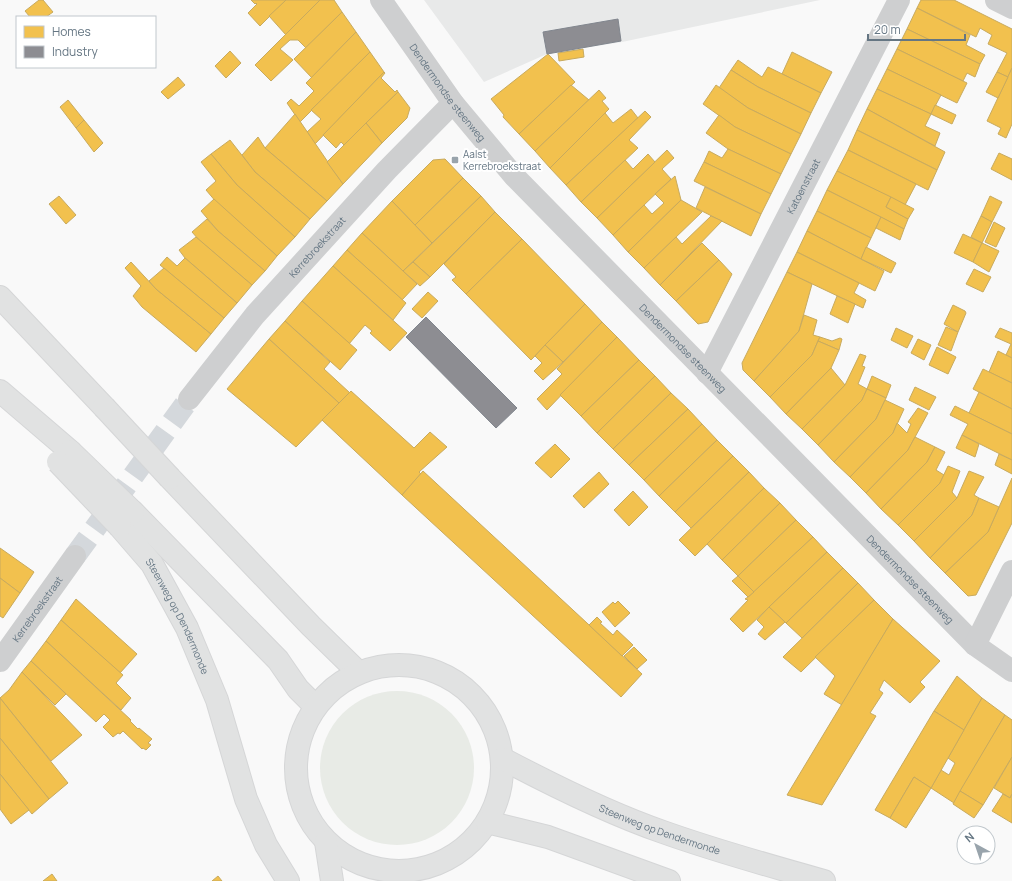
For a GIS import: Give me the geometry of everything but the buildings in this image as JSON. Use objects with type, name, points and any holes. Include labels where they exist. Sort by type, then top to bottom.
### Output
[{"type":"main road","points":[[0,297],[311,626],[358,672]]},
{"type":"main road","name":"Steenweg op Dendermonde","points":[[0,391],[126,519],[278,660],[298,689],[315,706]]},
{"type":"main road","name":"Steenweg op Dendermonde","points":[[126,519],[187,628],[217,700],[246,799],[266,845],[288,881]]},
{"type":"main road","points":[[396,664],[435,670],[468,690],[492,721],[502,759],[500,791],[487,822],[469,844],[446,860],[418,875],[370,867],[346,857],[326,842],[305,812],[295,776],[299,739],[315,706],[334,686],[358,672],[396,664]]},
{"type":"main road","name":"Steenweg op Dendermonde","points":[[502,759],[586,800],[662,832],[750,861],[824,881]]},
{"type":"main road","points":[[487,822],[548,837],[669,881]]},
{"type":"main road","points":[[326,842],[332,881]]},
{"type":"street","name":"Dendermondse steenweg","points":[[381,0],[453,103],[514,176],[975,645],[1012,671]]},
{"type":"street","name":"Katoenstraat","points":[[707,373],[894,5],[899,0]]},
{"type":"street","points":[[996,0],[1012,8]]},
{"type":"street","name":"Kerrebroekstraat","points":[[189,399],[255,315],[387,170],[453,103]]},
{"type":"street","name":"Kerrebroekstraat","points":[[0,661],[75,556]]},
{"type":"street","points":[[975,645],[1012,571]]},
{"type":"shaded area","points":[[424,0],[820,0],[622,42],[547,54],[484,82]]},
{"type":"shaded area","points":[[389,691],[405,691],[427,697],[452,713],[468,738],[473,753],[473,783],[468,798],[452,823],[440,832],[419,842],[405,845],[389,845],[375,842],[361,836],[348,828],[337,817],[323,790],[320,776],[320,760],[323,746],[329,732],[337,719],[348,708],[375,694]]},
{"type":"tunnel","points":[[75,556],[189,399]]},
{"type":"place","name":"Aalst Kerrebroekstraat","points":[[455,160]]}]
